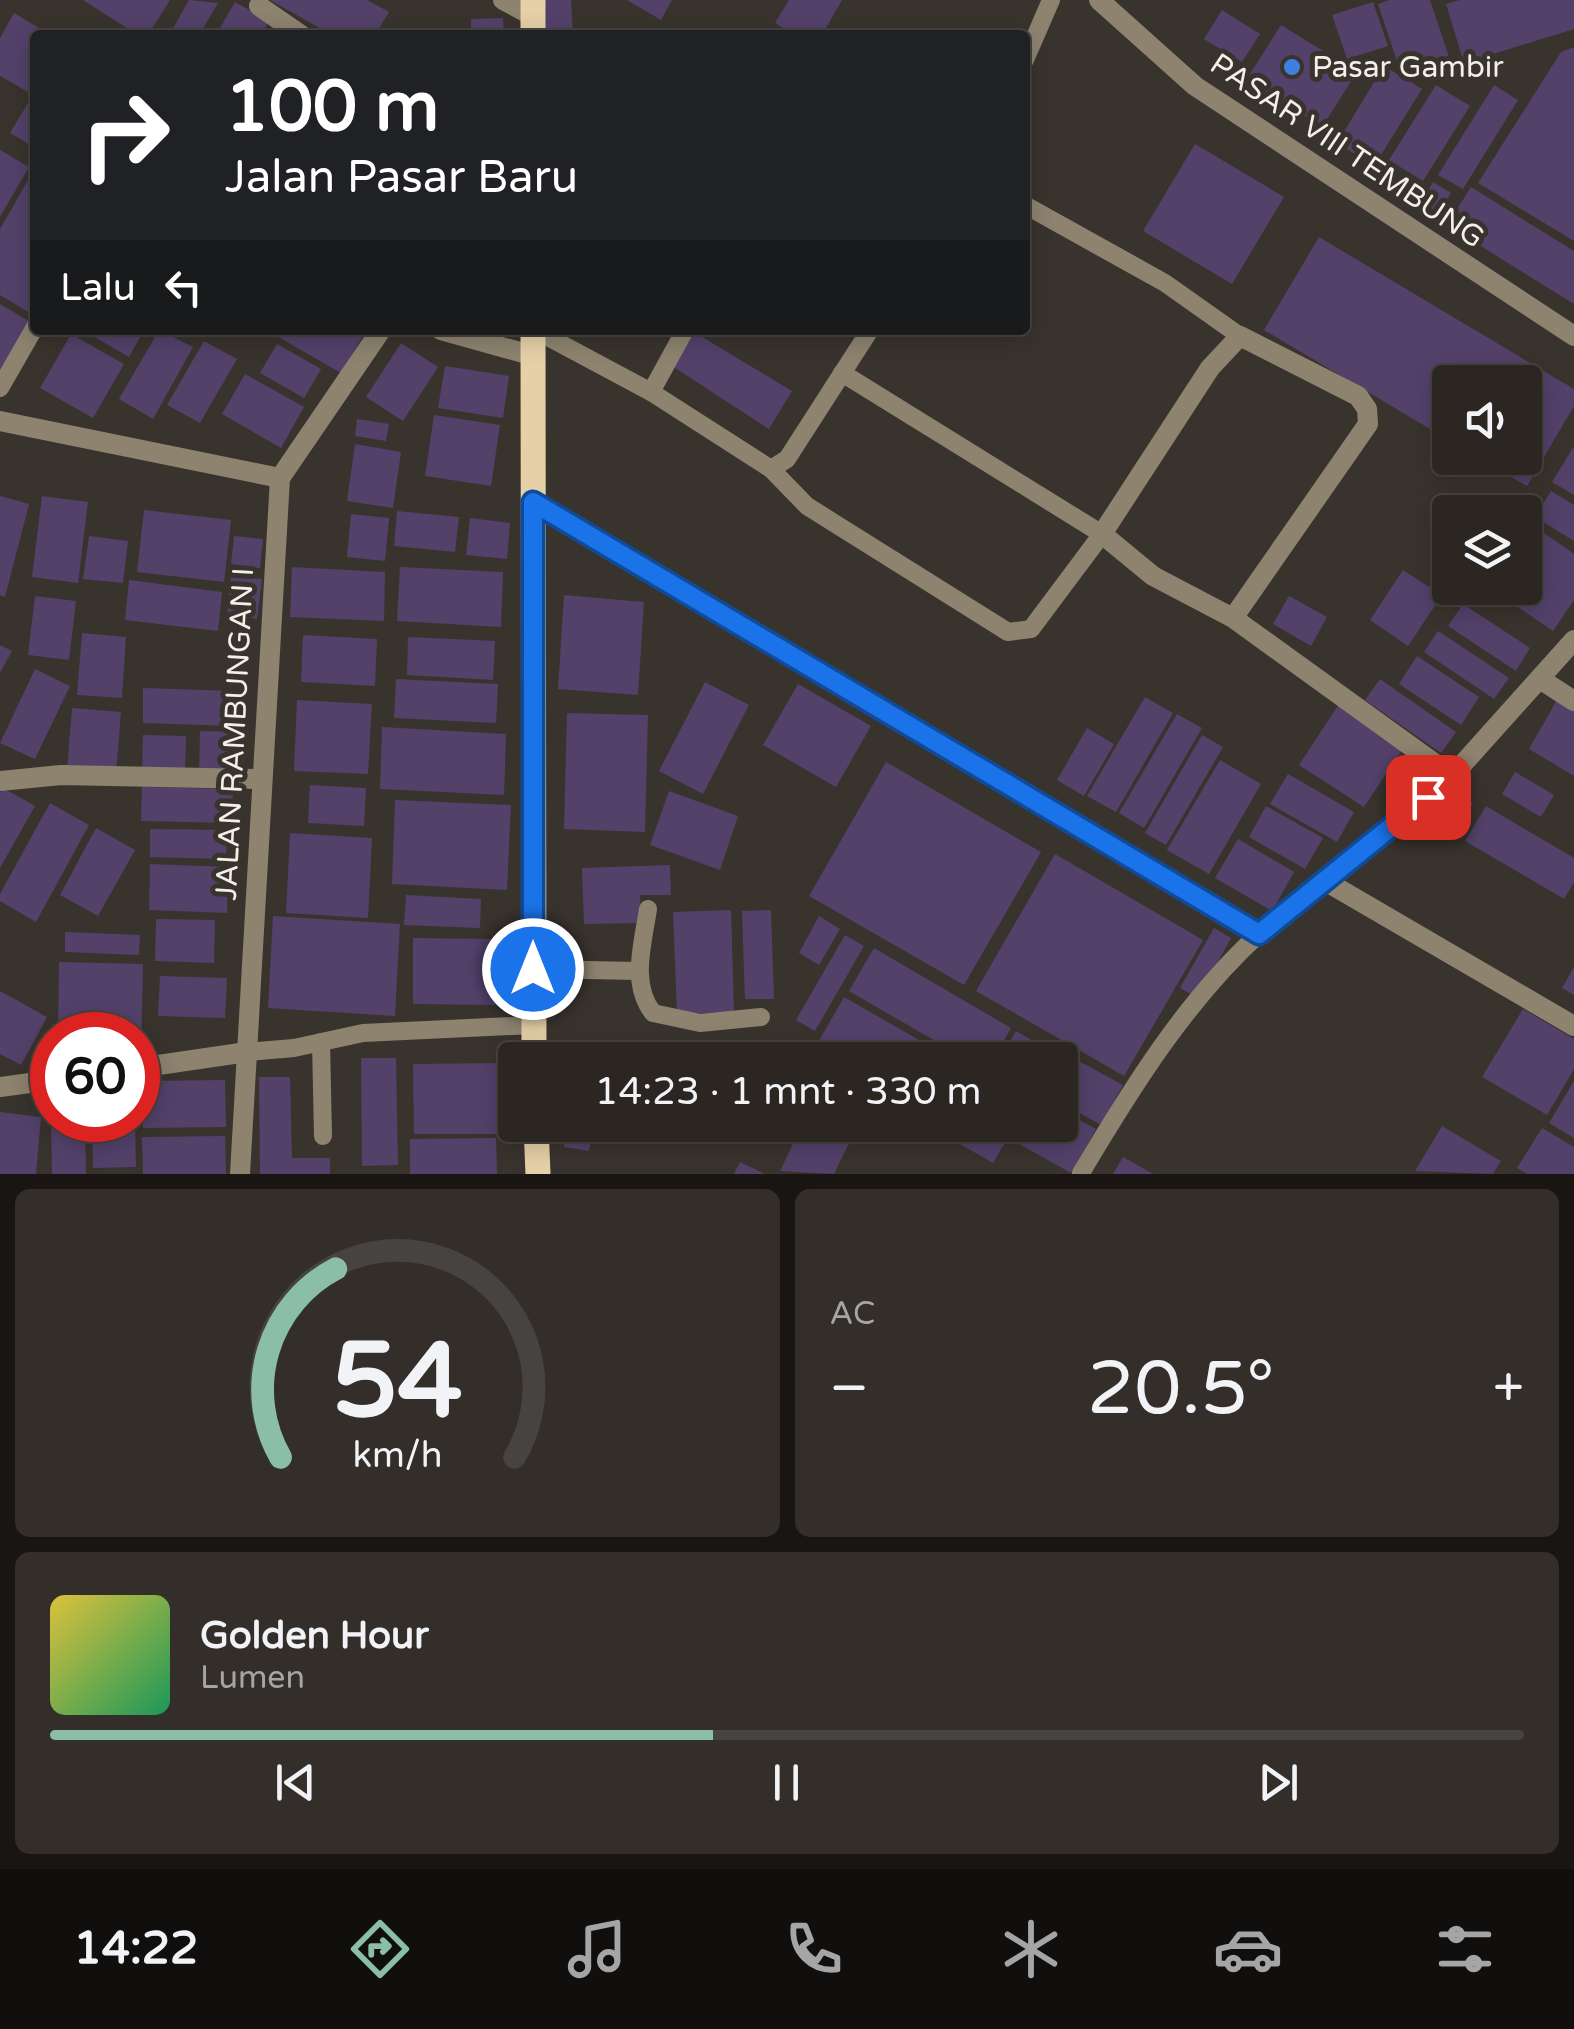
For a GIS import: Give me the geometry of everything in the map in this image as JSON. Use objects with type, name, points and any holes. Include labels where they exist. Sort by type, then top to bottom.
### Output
[{"type":"main road","points":[[533,1042],[534,339]]},
{"type":"main road","points":[[537,1142],[538,1174]]},
{"type":"street","points":[[503,0],[533,17]]},
{"type":"street","name":"PASAR VIII TEMBUNG","points":[[1099,0],[1194,86],[1574,336]]},
{"type":"street","points":[[259,6],[294,30]]},
{"type":"street","points":[[0,421],[280,478],[379,335]]},
{"type":"street","points":[[493,335],[534,339]]},
{"type":"street","points":[[1233,618],[1368,424],[1368,409],[1358,396],[1240,336],[1210,368],[1102,534],[1153,576],[1233,618],[1452,776]]},
{"type":"street","name":"JALAN RAMBUNGAN I","points":[[240,1174],[280,478]]},
{"type":"street","points":[[1574,640],[1452,776],[1327,882],[1574,1026]]},
{"type":"street","points":[[1540,680],[1574,701]]},
{"type":"street","points":[[0,780],[60,775],[262,779]]},
{"type":"street","points":[[160,1065],[247,1052]]},
{"type":"street","points":[[0,1087],[30,1083]]},
{"type":"lane","points":[[1030,48],[1051,0]]},
{"type":"lane","points":[[1030,207],[1165,283],[1240,336]]},
{"type":"lane","points":[[0,388],[30,335]]},
{"type":"lane","points":[[651,392],[682,335]]},
{"type":"lane","points":[[771,469],[788,459],[867,335]]},
{"type":"lane","points":[[534,339],[651,392],[771,469],[807,506],[1008,632],[1031,630],[1102,534],[842,373]]},
{"type":"lane","points":[[533,502],[1259,934]]},
{"type":"lane","points":[[1081,1173],[1137,1080],[1259,934],[1327,882]]},
{"type":"lane","points":[[648,909],[639,970],[641,998],[653,1013],[700,1022],[761,1018]]},
{"type":"lane","points":[[533,969],[639,970]]},
{"type":"lane","points":[[247,1052],[363,1033],[533,1026]]},
{"type":"lane","points":[[321,1042],[324,1136]]},
{"type":"building","points":[[83,0],[170,0],[151,30],[130,30]]},
{"type":"building","points":[[189,0],[218,3],[202,30],[172,30]]},
{"type":"building","points":[[270,0],[367,0],[389,12],[378,30],[323,30]]},
{"type":"building","points":[[544,0],[571,0],[573,30],[545,30]]},
{"type":"building","points":[[627,0],[672,0],[661,20]]},
{"type":"building","points":[[789,0],[842,0],[825,30],[787,30],[775,23]]},
{"type":"building","points":[[1389,0],[1430,0],[1449,57],[1401,73],[1378,4]]},
{"type":"building","points":[[1460,0],[1574,0],[1574,29],[1464,63],[1446,4]]},
{"type":"building","points":[[235,2],[269,21],[264,30],[219,30]]},
{"type":"building","points":[[1373,2],[1388,46],[1347,59],[1332,15]]},
{"type":"building","points":[[1222,10],[1260,34],[1242,62],[1204,39]]},
{"type":"building","points":[[14,13],[43,30],[30,30],[30,93],[0,76],[0,38]]},
{"type":"building","points":[[503,18],[504,30],[471,30],[471,19]]},
{"type":"building","points":[[1281,25],[1357,72],[1322,127],[1246,80]]},
{"type":"building","points":[[1574,47],[1574,241],[1478,183],[1561,52]]},
{"type":"building","points":[[1384,66],[1422,89],[1374,166],[1337,143]]},
{"type":"building","points":[[1436,85],[1470,106],[1423,181],[1389,160]]},
{"type":"building","points":[[1494,85],[1518,100],[1463,189],[1438,175]]},
{"type":"building","points":[[30,100],[30,145],[10,133]]},
{"type":"building","points":[[1195,144],[1284,197],[1232,284],[1143,231]]},
{"type":"building","points":[[0,150],[29,167],[0,217]]},
{"type":"building","points":[[30,177],[30,313],[0,295],[0,229]]},
{"type":"building","points":[[1433,182],[1451,193],[1439,213],[1421,202]]},
{"type":"building","points":[[1471,187],[1574,251],[1574,304],[1447,225]]},
{"type":"building","points":[[1319,237],[1534,365],[1432,365],[1432,430],[1264,330]]},
{"type":"building","points":[[0,304],[30,322],[30,331],[0,382]]},
{"type":"building","points":[[70,335],[124,364],[93,418],[40,388]]},
{"type":"building","points":[[91,335],[141,335],[129,357]]},
{"type":"building","points":[[156,335],[169,335],[193,347],[153,419],[119,399]]},
{"type":"building","points":[[275,335],[361,335],[341,373]]},
{"type":"building","points":[[692,335],[699,335],[792,391],[769,429],[672,366]]},
{"type":"building","points":[[204,341],[237,359],[200,423],[167,405]]},
{"type":"building","points":[[401,343],[438,367],[403,421],[366,397]]},
{"type":"building","points":[[277,344],[321,369],[304,398],[260,373]]},
{"type":"building","points":[[445,366],[509,376],[503,418],[438,408]]},
{"type":"building","points":[[1542,370],[1574,389],[1574,406],[1542,460]]},
{"type":"building","points":[[245,374],[304,407],[281,448],[222,414]]},
{"type":"building","points":[[434,415],[500,425],[491,486],[425,476]]},
{"type":"building","points":[[357,419],[389,424],[386,441],[355,436]]},
{"type":"building","points":[[355,444],[401,452],[393,508],[347,501]]},
{"type":"building","points":[[1574,446],[1574,495],[1552,482]]},
{"type":"building","points":[[1508,475],[1533,475],[1527,486]]},
{"type":"building","points":[[1551,491],[1574,505],[1574,541],[1542,521],[1542,506]]},
{"type":"building","points":[[0,496],[29,504],[5,597],[0,595]]},
{"type":"building","points":[[42,496],[88,502],[78,583],[32,577]]},
{"type":"building","points":[[144,510],[231,520],[224,582],[137,572]]},
{"type":"building","points":[[397,511],[459,517],[455,552],[394,546]]},
{"type":"building","points":[[351,514],[389,518],[385,561],[347,557]]},
{"type":"building","points":[[470,518],[510,523],[507,559],[466,555]]},
{"type":"building","points":[[1542,532],[1574,554],[1574,600],[1553,631],[1515,605],[1542,605]]},
{"type":"building","points":[[89,536],[128,541],[123,583],[83,579]]},
{"type":"building","points":[[234,536],[263,539],[260,568],[231,564]]},
{"type":"building","points":[[292,567],[385,572],[384,621],[290,617]]},
{"type":"building","points":[[400,567],[503,572],[501,627],[397,621]]},
{"type":"building","points":[[1403,570],[1432,589],[1432,605],[1435,605],[1408,646],[1370,620]]},
{"type":"building","points":[[231,576],[262,579],[257,619],[227,615]]},
{"type":"building","points":[[129,580],[222,592],[218,631],[125,620]]},
{"type":"building","points":[[564,595],[644,602],[638,695],[558,689]]},
{"type":"building","points":[[35,596],[76,601],[69,660],[28,655]]},
{"type":"building","points":[[1289,596],[1327,617],[1311,646],[1273,624]]},
{"type":"building","points":[[1465,605],[1530,648],[1516,671],[1448,626]]},
{"type":"building","points":[[1438,631],[1509,678],[1494,699],[1424,652]]},
{"type":"building","points":[[82,633],[126,637],[122,698],[77,695]]},
{"type":"building","points":[[303,635],[377,639],[375,686],[301,682]]},
{"type":"building","points":[[408,637],[495,641],[493,680],[407,675]]},
{"type":"building","points":[[0,645],[12,651],[0,673]]},
{"type":"building","points":[[1417,656],[1479,697],[1461,725],[1399,684]]},
{"type":"building","points":[[35,669],[70,686],[35,759],[0,743]]},
{"type":"building","points":[[396,679],[498,684],[496,723],[394,718]]},
{"type":"building","points":[[1380,679],[1456,732],[1441,753],[1365,700]]},
{"type":"building","points":[[705,682],[749,705],[703,794],[659,771]]},
{"type":"building","points":[[798,684],[871,726],[836,787],[763,745]]},
{"type":"building","points":[[143,688],[233,691],[232,726],[143,723]]},
{"type":"building","points":[[1145,697],[1173,713],[1116,812],[1087,796]]},
{"type":"building","points":[[1558,698],[1574,708],[1574,776],[1529,749]]},
{"type":"building","points":[[297,700],[372,704],[368,774],[294,771]]},
{"type":"building","points":[[1339,704],[1404,747],[1364,807],[1299,765]]},
{"type":"building","points":[[72,708],[121,712],[116,774],[67,770]]},
{"type":"building","points":[[567,713],[648,715],[645,832],[564,829]]},
{"type":"building","points":[[1177,714],[1202,728],[1144,828],[1119,813]]},
{"type":"building","points":[[382,727],[506,734],[504,795],[380,789]]},
{"type":"building","points":[[1087,728],[1114,744],[1084,796],[1057,780]]},
{"type":"building","points":[[200,731],[244,732],[243,776],[199,775]]},
{"type":"building","points":[[143,735],[186,736],[185,774],[142,772]]},
{"type":"building","points":[[1202,735],[1223,747],[1166,845],[1145,833]]},
{"type":"building","points":[[1220,760],[1261,784],[1209,874],[1167,850]]},
{"type":"building","points":[[886,762],[1041,852],[964,985],[809,896]]},
{"type":"building","points":[[1515,772],[1554,795],[1541,817],[1502,794]]},
{"type":"building","points":[[1288,774],[1354,812],[1337,842],[1270,804]]},
{"type":"building","points":[[310,785],[366,788],[364,826],[308,823]]},
{"type":"building","points":[[142,787],[233,789],[232,823],[141,821]]},
{"type":"building","points":[[3,788],[35,806],[0,868],[0,793]]},
{"type":"building","points":[[669,791],[738,816],[720,870],[650,845]]},
{"type":"building","points":[[1453,791],[1473,803],[1457,832],[1437,819]]},
{"type":"building","points":[[395,800],[511,805],[507,890],[392,884]]},
{"type":"building","points":[[50,803],[89,825],[36,922],[0,901],[0,894]]},
{"type":"building","points":[[1266,806],[1323,838],[1305,869],[1249,837]]},
{"type":"building","points":[[1486,806],[1574,858],[1574,882],[1564,899],[1465,841]]},
{"type":"building","points":[[96,828],[135,850],[98,916],[60,895]]},
{"type":"building","points":[[150,829],[227,830],[226,859],[150,857]]},
{"type":"building","points":[[290,833],[372,838],[368,918],[286,913]]},
{"type":"building","points":[[1238,839],[1294,872],[1272,911],[1215,878]]},
{"type":"building","points":[[1055,854],[1203,940],[1124,1076],[1078,1050],[1078,1042],[1065,1042],[976,991]]},
{"type":"building","points":[[150,864],[228,867],[227,913],[149,910]]},
{"type":"building","points":[[670,865],[671,895],[640,895],[641,923],[584,924],[582,868]]},
{"type":"building","points":[[406,895],[481,899],[480,928],[404,925]]},
{"type":"building","points":[[731,910],[734,1012],[677,1014],[673,912]]},
{"type":"building","points":[[771,910],[774,999],[745,999],[742,911]]},
{"type":"building","points":[[273,916],[400,924],[395,1016],[268,1008]]},
{"type":"building","points":[[819,916],[840,929],[819,965],[799,953]]},
{"type":"building","points":[[156,919],[215,920],[214,963],[155,961]]},
{"type":"building","points":[[1214,928],[1231,938],[1198,998],[1180,988]]},
{"type":"building","points":[[65,932],[140,935],[139,955],[65,952]]},
{"type":"building","points":[[845,935],[864,946],[815,1031],[796,1020]]},
{"type":"building","points":[[413,938],[496,939],[495,1005],[413,1004]]},
{"type":"building","points":[[874,948],[1011,1028],[1003,1042],[937,1042],[849,991]]},
{"type":"building","points":[[59,962],[143,964],[142,1012],[58,1012]]},
{"type":"building","points":[[1574,967],[1574,995],[1562,988]]},
{"type":"building","points":[[160,976],[227,978],[225,1018],[160,1016]]},
{"type":"building","points":[[0,991],[38,1012],[30,1012],[30,1048],[21,1065],[0,1054]]},
{"type":"building","points":[[844,997],[923,1042],[818,1042]]},
{"type":"building","points":[[1523,1009],[1574,1039],[1574,1069],[1547,1115],[1482,1077]]},
{"type":"building","points":[[1016,1031],[1035,1042],[1010,1042]]},
{"type":"building","points":[[361,1058],[396,1058],[398,1165],[362,1166]]},
{"type":"building","points":[[1078,1061],[1123,1085],[1101,1125],[1078,1112]]},
{"type":"building","points":[[498,1063],[498,1134],[414,1134],[413,1064]]},
{"type":"building","points":[[259,1077],[290,1077],[292,1158],[330,1158],[330,1174],[260,1174]]},
{"type":"building","points":[[225,1080],[226,1127],[160,1128],[160,1081]]},
{"type":"building","points":[[1574,1081],[1574,1138],[1549,1123]]},
{"type":"building","points":[[0,1112],[30,1116],[30,1142],[39,1142],[36,1174],[0,1174]]},
{"type":"building","points":[[1078,1119],[1096,1129],[1071,1173],[1016,1142],[1078,1142]]},
{"type":"building","points":[[1442,1126],[1501,1161],[1493,1174],[1415,1171]]},
{"type":"building","points":[[1542,1128],[1574,1147],[1574,1174],[1527,1174],[1517,1168]]},
{"type":"building","points":[[225,1136],[226,1174],[143,1174],[142,1142],[160,1142],[160,1137]]},
{"type":"building","points":[[496,1138],[497,1174],[410,1174],[410,1139]]},
{"type":"building","points":[[51,1142],[85,1142],[86,1174],[52,1174]]},
{"type":"building","points":[[92,1142],[135,1142],[136,1167],[93,1168]]},
{"type":"building","points":[[565,1142],[590,1142],[589,1151],[564,1147]]},
{"type":"building","points":[[794,1142],[850,1142],[834,1174],[780,1171]]},
{"type":"building","points":[[956,1142],[1005,1142],[993,1163]]},
{"type":"building","points":[[1123,1157],[1153,1174],[1113,1174]]},
{"type":"building","points":[[740,1162],[765,1174],[734,1174]]},
{"type":"place","name":"Pasar Gambir","points":[[1292,67]]},
{"type":"route","points":[[533,969],[533,502],[1259,934],[1428,797]]}]
